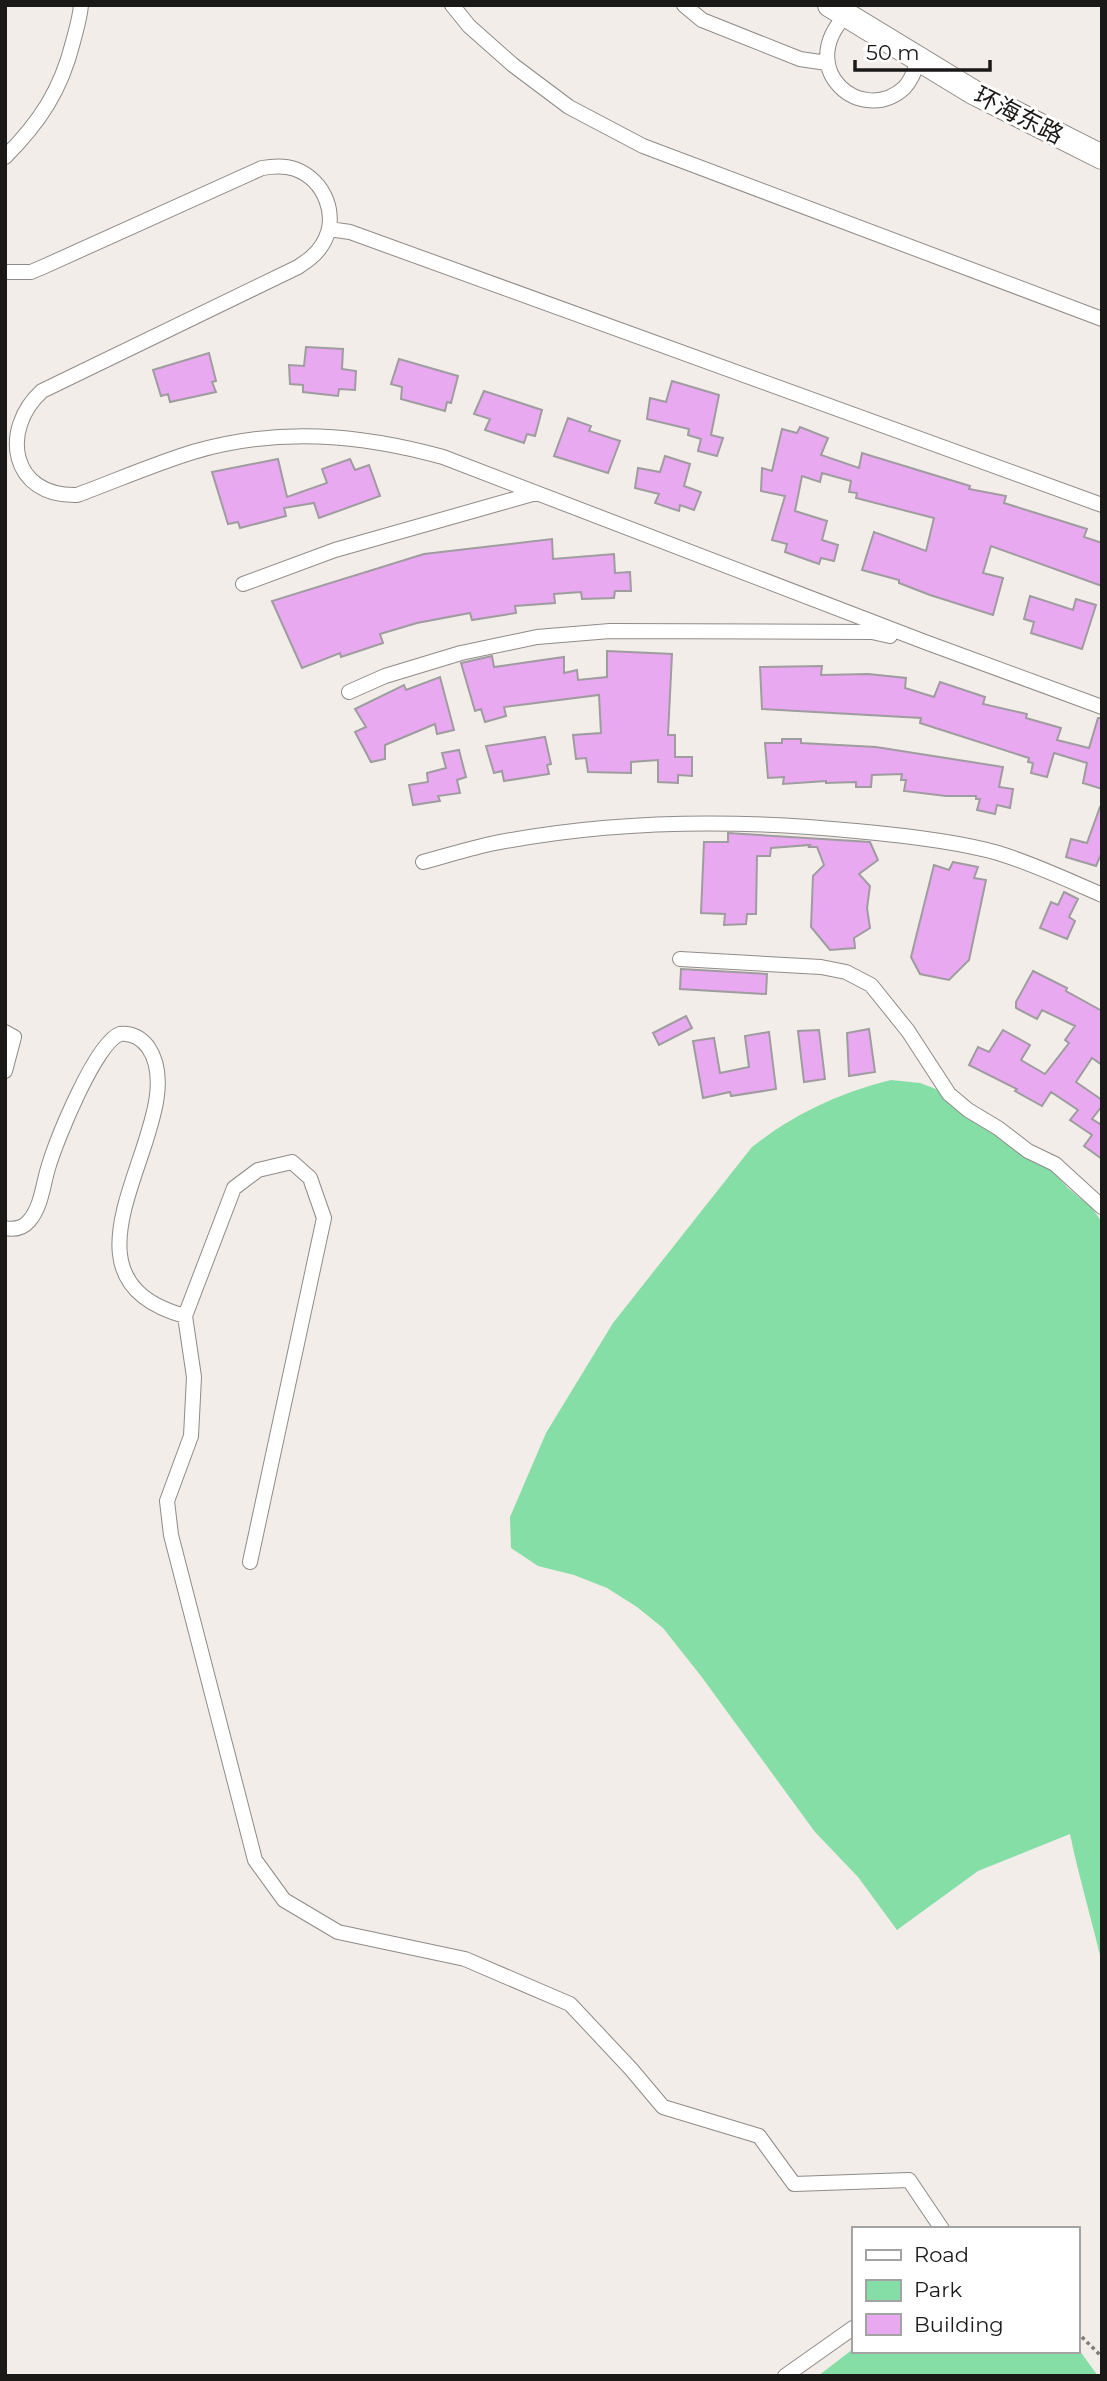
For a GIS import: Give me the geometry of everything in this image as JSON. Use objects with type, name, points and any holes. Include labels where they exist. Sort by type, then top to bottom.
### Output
[{"type":"highway","name":"环海东路","points":[[838,10],[973,92],[1102,157]]},
{"type":"street","points":[[5,157],[27,136],[46,109],[65,73],[81,5]]},
{"type":"street","points":[[452,5],[469,26],[513,65],[569,107],[643,146],[1102,319]]},
{"type":"street","points":[[684,5],[702,20],[800,59],[827,63]]},
{"type":"street","points":[[838,10],[836,25],[828,39],[827,63],[837,84],[849,94],[877,100],[891,96],[904,88],[913,76],[919,59]]},
{"type":"street","points":[[5,272],[31,272],[262,168],[292,168],[306,174],[317,184],[325,196],[330,212],[329,229],[323,245],[312,258],[42,391],[28,401],[17,415],[11,431],[16,465],[27,480],[50,493],[77,495],[194,452],[250,441],[306,436],[349,437],[396,444],[443,457],[1102,708]]},
{"type":"street","points":[[329,229],[350,232],[1102,505]]},
{"type":"street","points":[[243,584],[335,550],[536,493]]},
{"type":"street","points":[[349,692],[385,676],[461,653],[537,637],[610,631],[872,632],[925,642]]},
{"type":"street","points":[[423,862],[490,844],[586,830],[659,824],[806,826],[903,835],[997,853],[1102,895]]},
{"type":"street","points":[[680,959],[821,967],[846,972],[871,985],[908,1031],[949,1094],[1028,1151],[1055,1164],[1102,1207]]},
{"type":"street","points":[[5,1032],[14,1037],[5,1071]]},
{"type":"street","points":[[5,1228],[13,1230],[24,1226],[34,1213],[60,1133],[83,1084],[108,1042],[120,1034],[137,1037],[147,1045],[153,1056],[157,1089],[124,1215],[120,1240],[121,1259],[128,1278],[147,1299],[163,1310],[185,1316]]},
{"type":"street","points":[[250,1562],[324,1218],[310,1178],[292,1162],[258,1170],[233,1188],[185,1316],[194,1377],[191,1436],[167,1501],[172,1535],[255,1860],[284,1900],[338,1933],[465,1959],[570,2004],[663,2107],[759,2136],[794,2184],[909,2180],[941,2227]]},
{"type":"street","points":[[785,2376],[852,2329]]},
{"type":"path","points":[[1079,2334],[1102,2357]]},
{"type":"green space","points":[[891,1080],[920,1083],[949,1094],[1026,1142],[1068,1188],[1092,1208],[1102,1222],[1102,1964],[1070,1834],[978,1871],[897,1930],[858,1877],[815,1832],[663,1628],[607,1588],[574,1575],[538,1566],[511,1548],[510,1517],[546,1433],[613,1323],[752,1147],[784,1124],[818,1106],[853,1091]]},
{"type":"green space","points":[[852,2350],[852,2353],[1079,2353],[1079,2350],[1098,2376],[818,2376]]},
{"type":"building","points":[[306,347],[343,349],[342,369],[356,371],[355,390],[339,389],[338,396],[303,392],[303,385],[290,384],[289,365],[304,366]]},
{"type":"building","points":[[209,353],[216,381],[212,382],[216,392],[170,402],[168,394],[161,396],[153,370]]},
{"type":"building","points":[[399,359],[458,376],[451,403],[447,402],[445,411],[401,399],[402,387],[391,384]]},
{"type":"building","points":[[672,381],[719,395],[711,435],[723,438],[717,456],[698,451],[701,439],[688,435],[689,429],[647,419],[650,398],[666,402]]},
{"type":"building","points":[[484,391],[542,410],[535,436],[527,434],[524,443],[485,430],[490,419],[474,414]]},
{"type":"building","points":[[568,418],[591,426],[589,431],[620,441],[608,473],[554,456]]},
{"type":"building","points":[[800,427],[828,438],[821,455],[859,468],[862,453],[970,486],[969,489],[1006,496],[1004,503],[1087,529],[1084,537],[1102,543],[1102,586],[991,546],[983,573],[1003,578],[993,615],[930,595],[899,583],[899,580],[862,570],[874,532],[926,551],[934,518],[856,498],[857,493],[849,492],[851,481],[822,473],[820,482],[802,476],[795,511],[827,521],[822,540],[838,545],[834,561],[821,558],[819,564],[785,552],[787,544],[772,540],[785,496],[761,491],[762,468],[772,471],[782,429],[797,433]]},
{"type":"building","points":[[665,456],[690,464],[684,486],[701,492],[694,510],[680,505],[679,511],[655,503],[659,494],[635,488],[638,468],[660,472]]},
{"type":"building","points":[[278,459],[287,497],[327,483],[322,469],[350,459],[355,470],[369,465],[380,496],[319,518],[314,503],[284,508],[286,516],[240,528],[238,522],[228,524],[212,472]]},
{"type":"building","points":[[552,539],[553,559],[614,554],[615,573],[630,572],[631,591],[615,591],[614,598],[582,599],[581,592],[554,594],[555,603],[515,606],[516,613],[472,620],[470,613],[417,623],[380,634],[383,643],[341,657],[340,653],[302,668],[272,601],[424,554]]},
{"type":"building","points":[[1030,596],[1073,610],[1076,599],[1096,605],[1082,649],[1031,633],[1034,622],[1024,619]]},
{"type":"building","points":[[607,651],[672,654],[668,735],[675,735],[675,757],[692,757],[692,776],[678,775],[678,783],[658,782],[658,760],[631,762],[631,773],[588,772],[586,758],[576,759],[573,735],[601,733],[599,695],[504,707],[506,716],[485,722],[481,709],[475,711],[461,663],[492,656],[494,667],[564,657],[564,673],[577,670],[578,680],[607,677]]},
{"type":"building","points":[[822,666],[821,675],[868,674],[906,678],[905,688],[934,697],[940,682],[985,697],[983,704],[1027,714],[1026,718],[1061,728],[1057,740],[1089,748],[1098,718],[1102,718],[1102,789],[1083,783],[1087,763],[1054,753],[1047,777],[1031,773],[1033,763],[1028,762],[1029,758],[920,723],[921,718],[762,709],[760,667]]},
{"type":"building","points":[[440,677],[454,730],[437,734],[435,724],[385,745],[385,759],[371,762],[355,732],[366,727],[355,709],[404,685],[406,690]]},
{"type":"building","points":[[545,737],[551,764],[547,765],[549,774],[504,781],[502,771],[494,773],[486,746]]},
{"type":"building","points":[[782,739],[801,739],[801,743],[876,747],[1003,767],[999,787],[1013,789],[1010,808],[997,805],[995,814],[977,810],[980,799],[976,799],[976,796],[904,791],[906,780],[901,780],[902,774],[872,775],[871,787],[856,787],[856,782],[783,784],[784,777],[768,778],[765,743],[782,743]]},
{"type":"building","points":[[459,750],[466,777],[457,780],[460,793],[438,796],[440,801],[413,805],[409,785],[428,782],[427,773],[446,768],[442,753]]},
{"type":"building","points":[[1100,807],[1102,852],[1096,866],[1066,857],[1071,839],[1087,843]]},
{"type":"building","points":[[728,833],[870,842],[878,860],[859,874],[870,886],[867,908],[870,928],[854,938],[855,948],[830,950],[811,927],[813,876],[824,865],[817,847],[809,847],[810,845],[771,848],[770,856],[757,856],[756,914],[747,914],[746,924],[724,925],[725,914],[701,913],[704,842],[728,842]]},
{"type":"building","points":[[953,862],[978,867],[974,878],[986,880],[969,960],[949,980],[920,974],[911,957],[934,865],[949,870]]},
{"type":"building","points":[[1064,892],[1078,899],[1069,917],[1075,921],[1067,939],[1040,928],[1051,902],[1058,905]]},
{"type":"building","points":[[681,969],[767,974],[766,994],[680,989]]},
{"type":"building","points":[[1033,971],[1067,988],[1066,991],[1102,1011],[1102,1065],[1092,1058],[1076,1082],[1102,1100],[1102,1106],[1092,1119],[1100,1124],[1102,1122],[1102,1159],[1084,1146],[1092,1135],[1070,1120],[1078,1110],[1051,1092],[1042,1106],[1015,1091],[1017,1089],[969,1065],[978,1047],[989,1052],[1003,1030],[1030,1045],[1021,1060],[1045,1074],[1069,1043],[1065,1040],[1075,1026],[1042,1010],[1037,1019],[1016,1008],[1016,1002]]},
{"type":"building","points":[[686,1016],[692,1028],[659,1045],[653,1033]]},
{"type":"building","points":[[869,1029],[875,1072],[849,1076],[847,1033]]},
{"type":"building","points":[[819,1030],[825,1079],[804,1082],[798,1031]]},
{"type":"building","points":[[769,1032],[776,1089],[731,1096],[730,1092],[703,1098],[693,1041],[714,1038],[720,1073],[749,1067],[745,1036]]}]
